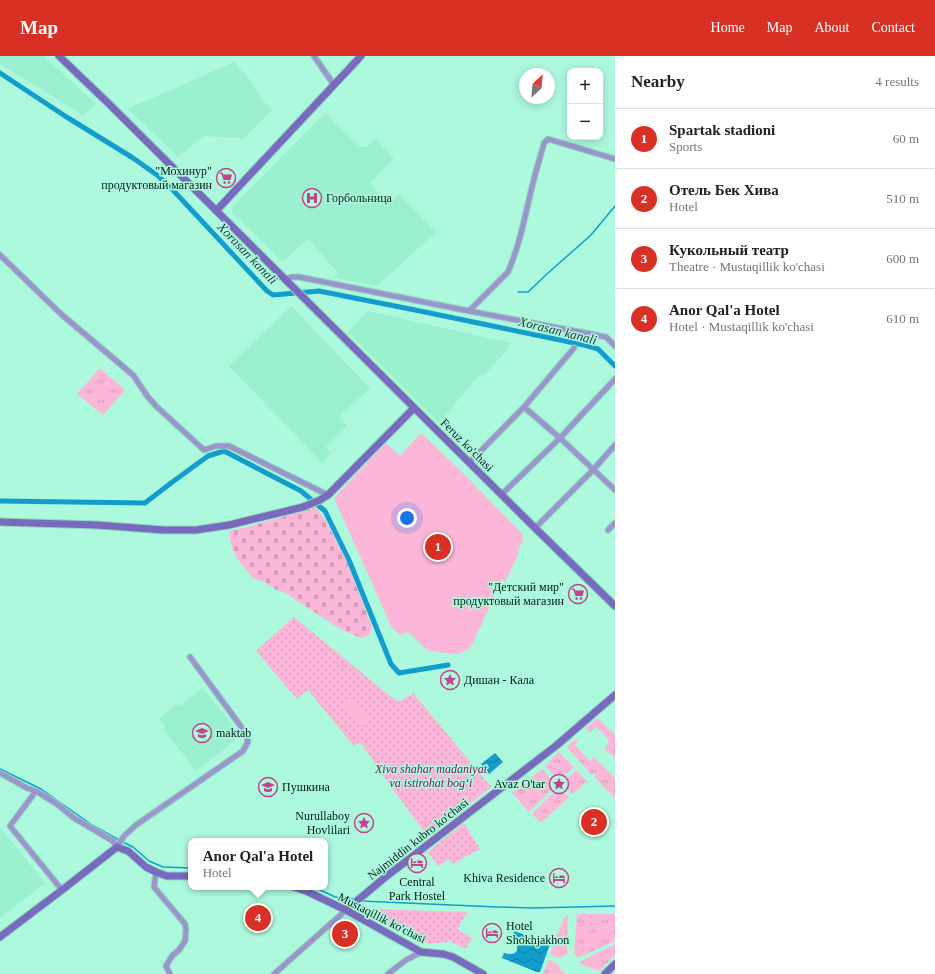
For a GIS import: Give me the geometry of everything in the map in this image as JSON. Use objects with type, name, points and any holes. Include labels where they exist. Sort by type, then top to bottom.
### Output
[{"type":"main road","name":"Feruz ko'chasi","points":[[59,56],[501,495],[615,606]]},
{"type":"main road","points":[[216,211],[361,56]]},
{"type":"main road","points":[[0,522],[97,525],[163,530],[196,530],[229,525],[304,506],[320,500],[328,495],[414,408]]},
{"type":"main road","name":"Najmiddin kubro ko'chasi","points":[[346,910],[383,879],[557,745],[615,695]]},
{"type":"main road","points":[[0,937],[118,846],[128,851],[146,867],[156,872],[167,876],[188,876]]},
{"type":"main road","name":"Mustaqillik ko'chasi","points":[[303,890],[346,910],[421,952],[443,954],[453,957],[483,974]]},
{"type":"main road","points":[[606,974],[615,964]]},
{"type":"street","points":[[314,56],[334,85]]},
{"type":"street","points":[[469,311],[508,272],[522,229],[544,143],[548,139],[615,159]]},
{"type":"street","points":[[0,255],[61,314],[133,375],[157,407],[204,450],[216,446],[229,446],[328,495]]},
{"type":"street","points":[[285,279],[299,276],[606,337],[615,346]]},
{"type":"street","points":[[469,463],[524,407],[574,348]]},
{"type":"street","points":[[501,495],[560,438],[615,379]]},
{"type":"street","points":[[524,407],[560,438],[615,490]]},
{"type":"street","points":[[535,528],[593,470],[615,445]]},
{"type":"street","points":[[608,530],[615,523]]},
{"type":"street","points":[[0,773],[27,788],[36,791],[57,804],[74,818],[113,841],[118,846],[128,831],[243,751],[248,742],[245,732],[190,657]]},
{"type":"street","points":[[36,791],[10,826],[62,890]]},
{"type":"street","points":[[156,872],[154,887],[185,924],[186,930],[185,941],[179,950],[172,956],[166,966],[170,974]]},
{"type":"street","points":[[274,974],[346,910]]},
{"type":"street","points":[[388,974],[406,960],[421,952]]},
{"type":"shaded area","points":[[0,56],[44,56],[96,104],[83,115],[0,64]]},
{"type":"shaded area","points":[[234,62],[248,77],[261,98],[272,110],[242,140],[238,136],[236,138],[204,136],[178,157],[128,109]]},
{"type":"shaded area","name":"Горбольница","points":[[325,113],[360,147],[367,147],[375,139],[394,158],[370,183],[388,203],[399,194],[436,232],[377,286],[334,278],[338,273],[308,239],[282,262],[232,212],[233,206]]},
{"type":"shaded area","points":[[291,306],[370,388],[339,417],[347,426],[326,447],[331,453],[322,463],[229,366]]},
{"type":"shaded area","points":[[368,311],[511,343],[501,357],[483,376],[480,374],[439,423],[348,332]]},
{"type":"shaded area","name":"maktab","points":[[203,688],[241,736],[196,771],[163,729],[166,726],[159,719],[176,704],[179,706]]},
{"type":"shaded area","points":[[0,827],[45,883],[0,918]]},
{"type":"green space","points":[[100,368],[125,390],[103,415],[77,394]]},
{"type":"green space","points":[[421,433],[463,473],[522,534],[523,541],[517,552],[519,553],[505,582],[502,580],[471,647],[459,654],[427,650],[408,632],[400,635],[392,628],[334,498],[386,443],[400,456]]},
{"type":"green space","points":[[316,507],[325,519],[346,560],[372,626],[368,636],[361,638],[347,632],[286,593],[253,578],[236,557],[231,545],[229,531]]},
{"type":"green space","name":"Xiva shahar madaniyat va istirohat bogʻi","points":[[294,617],[391,697],[399,702],[413,693],[491,787],[428,837],[360,742],[354,746],[308,690],[297,699],[256,651]]},
{"type":"green space","points":[[353,697],[371,720],[360,728],[343,705]]},
{"type":"green space","points":[[598,718],[615,735],[615,758],[604,748],[610,741],[596,727],[590,732],[586,728]]},
{"type":"green space","points":[[576,739],[578,741],[575,745],[590,761],[594,757],[615,778],[615,798],[595,778],[595,772],[592,775],[567,747]]},
{"type":"green space","points":[[559,752],[574,767],[563,777],[560,775],[556,778],[545,766]]},
{"type":"green space","points":[[542,769],[553,781],[550,785],[553,788],[529,812],[512,793]]},
{"type":"green space","points":[[576,770],[587,781],[573,794],[566,787],[569,784],[566,780]]},
{"type":"green space","points":[[555,791],[558,794],[563,791],[569,797],[541,823],[532,814]]},
{"type":"green space","points":[[464,823],[480,849],[452,864],[449,859],[438,866],[428,852]]},
{"type":"green space","points":[[364,909],[467,912],[457,929],[472,938],[465,949],[450,941],[426,943],[362,911]]},
{"type":"green space","points":[[577,914],[615,914],[615,941],[578,958],[574,953]]},
{"type":"green space","points":[[568,915],[567,954],[559,958],[550,954],[564,917]]},
{"type":"green space","points":[[615,944],[615,955],[599,971],[581,964],[580,962]]},
{"type":"green space","points":[[549,960],[557,964],[565,974],[543,974]]},
{"type":"water","points":[[495,753],[503,762],[489,774],[481,764]]},
{"type":"water","points":[[514,931],[550,944],[540,972],[502,958],[504,953],[514,954],[517,951],[516,942],[512,936]]},
{"type":"waterway","name":"Xorasan kanali","points":[[0,73],[157,175],[171,188],[267,291],[273,295],[319,291],[584,345],[598,349],[615,366]]},
{"type":"waterway","points":[[518,292],[528,292],[591,235],[615,206]]},
{"type":"waterway","points":[[0,501],[145,503],[208,456],[224,451],[301,491],[325,511],[349,560],[391,664],[399,673],[448,665]]},
{"type":"waterway","points":[[0,769],[41,789],[92,825],[119,840]]},
{"type":"waterway","points":[[123,842],[133,847],[149,861],[163,867],[188,868]]},
{"type":"waterway","points":[[320,890],[335,897],[353,899]]},
{"type":"waterway","points":[[361,901],[534,908],[615,906]]},
{"type":"place","name":"\"Мохинур\" продуктовый магазин","points":[[226,178]]},
{"type":"place","name":"Горбольница","points":[[312,198]]},
{"type":"place","name":"Spartak stadioni","points":[[438,547]]},
{"type":"place","name":"\"Детский мир\" продуктовый магазин","points":[[578,594]]},
{"type":"place","name":"Дишан - Кала","points":[[450,680]]},
{"type":"place","name":"maktab","points":[[202,733]]},
{"type":"place","name":"Avaz O'tar","points":[[559,784]]},
{"type":"place","name":"Пушкина","points":[[268,787]]},
{"type":"place","name":"Отель Бек Хива","points":[[594,822]]},
{"type":"place","name":"Nurullaboy Hovlilari","points":[[364,823]]},
{"type":"place","name":"Central Park Hostel","points":[[417,863]]},
{"type":"place","name":"Khiva Residence","points":[[559,878]]},
{"type":"place","name":"Anor Qal'a Hotel","points":[[258,918]]},
{"type":"place","name":"Hotel Shokhjakhon","points":[[492,933]]},
{"type":"place","name":"Кукольный театр","points":[[345,934]]}]
